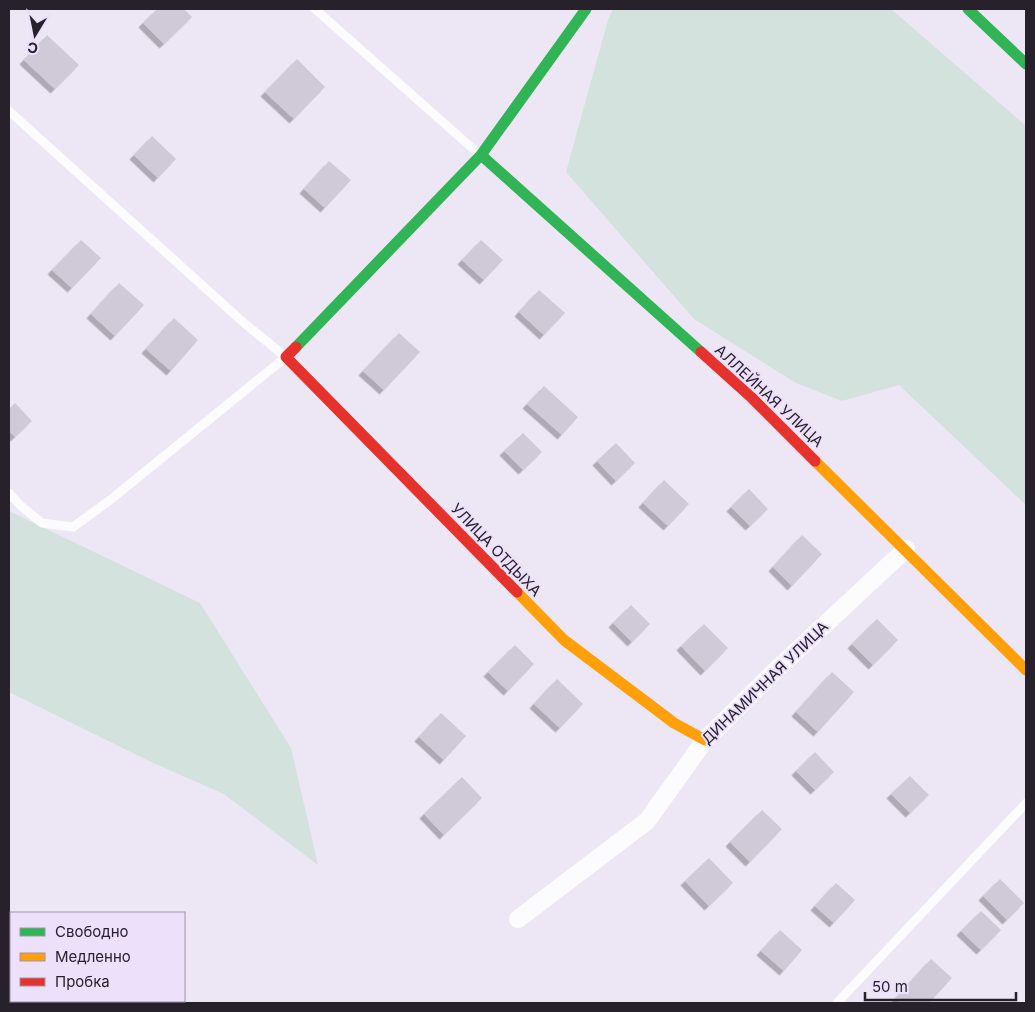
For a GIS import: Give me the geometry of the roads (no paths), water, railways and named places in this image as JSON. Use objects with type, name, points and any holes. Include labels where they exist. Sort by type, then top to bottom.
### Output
[{"type":"street","points":[[286,357],[481,155],[586,9]]},
{"type":"street","points":[[968,9],[1026,64]]},
{"type":"street","name":"АЛЛЕЙНАЯ УЛИЦА","points":[[481,155],[752,398],[1026,670]]},
{"type":"street","name":"УЛИЦА ОТДЫХА","points":[[286,357],[564,640],[674,722],[705,740]]},
{"type":"street","name":"ДИНАМИЧНАЯ УЛИЦА","points":[[518,919],[648,821],[705,740],[775,671],[906,550]]},
{"type":"lane","points":[[315,9],[481,155]]},
{"type":"lane","points":[[9,111],[244,323],[286,357],[109,501],[73,526],[42,522],[21,506],[9,493]]},
{"type":"lane","points":[[837,1003],[1026,803]]}]
